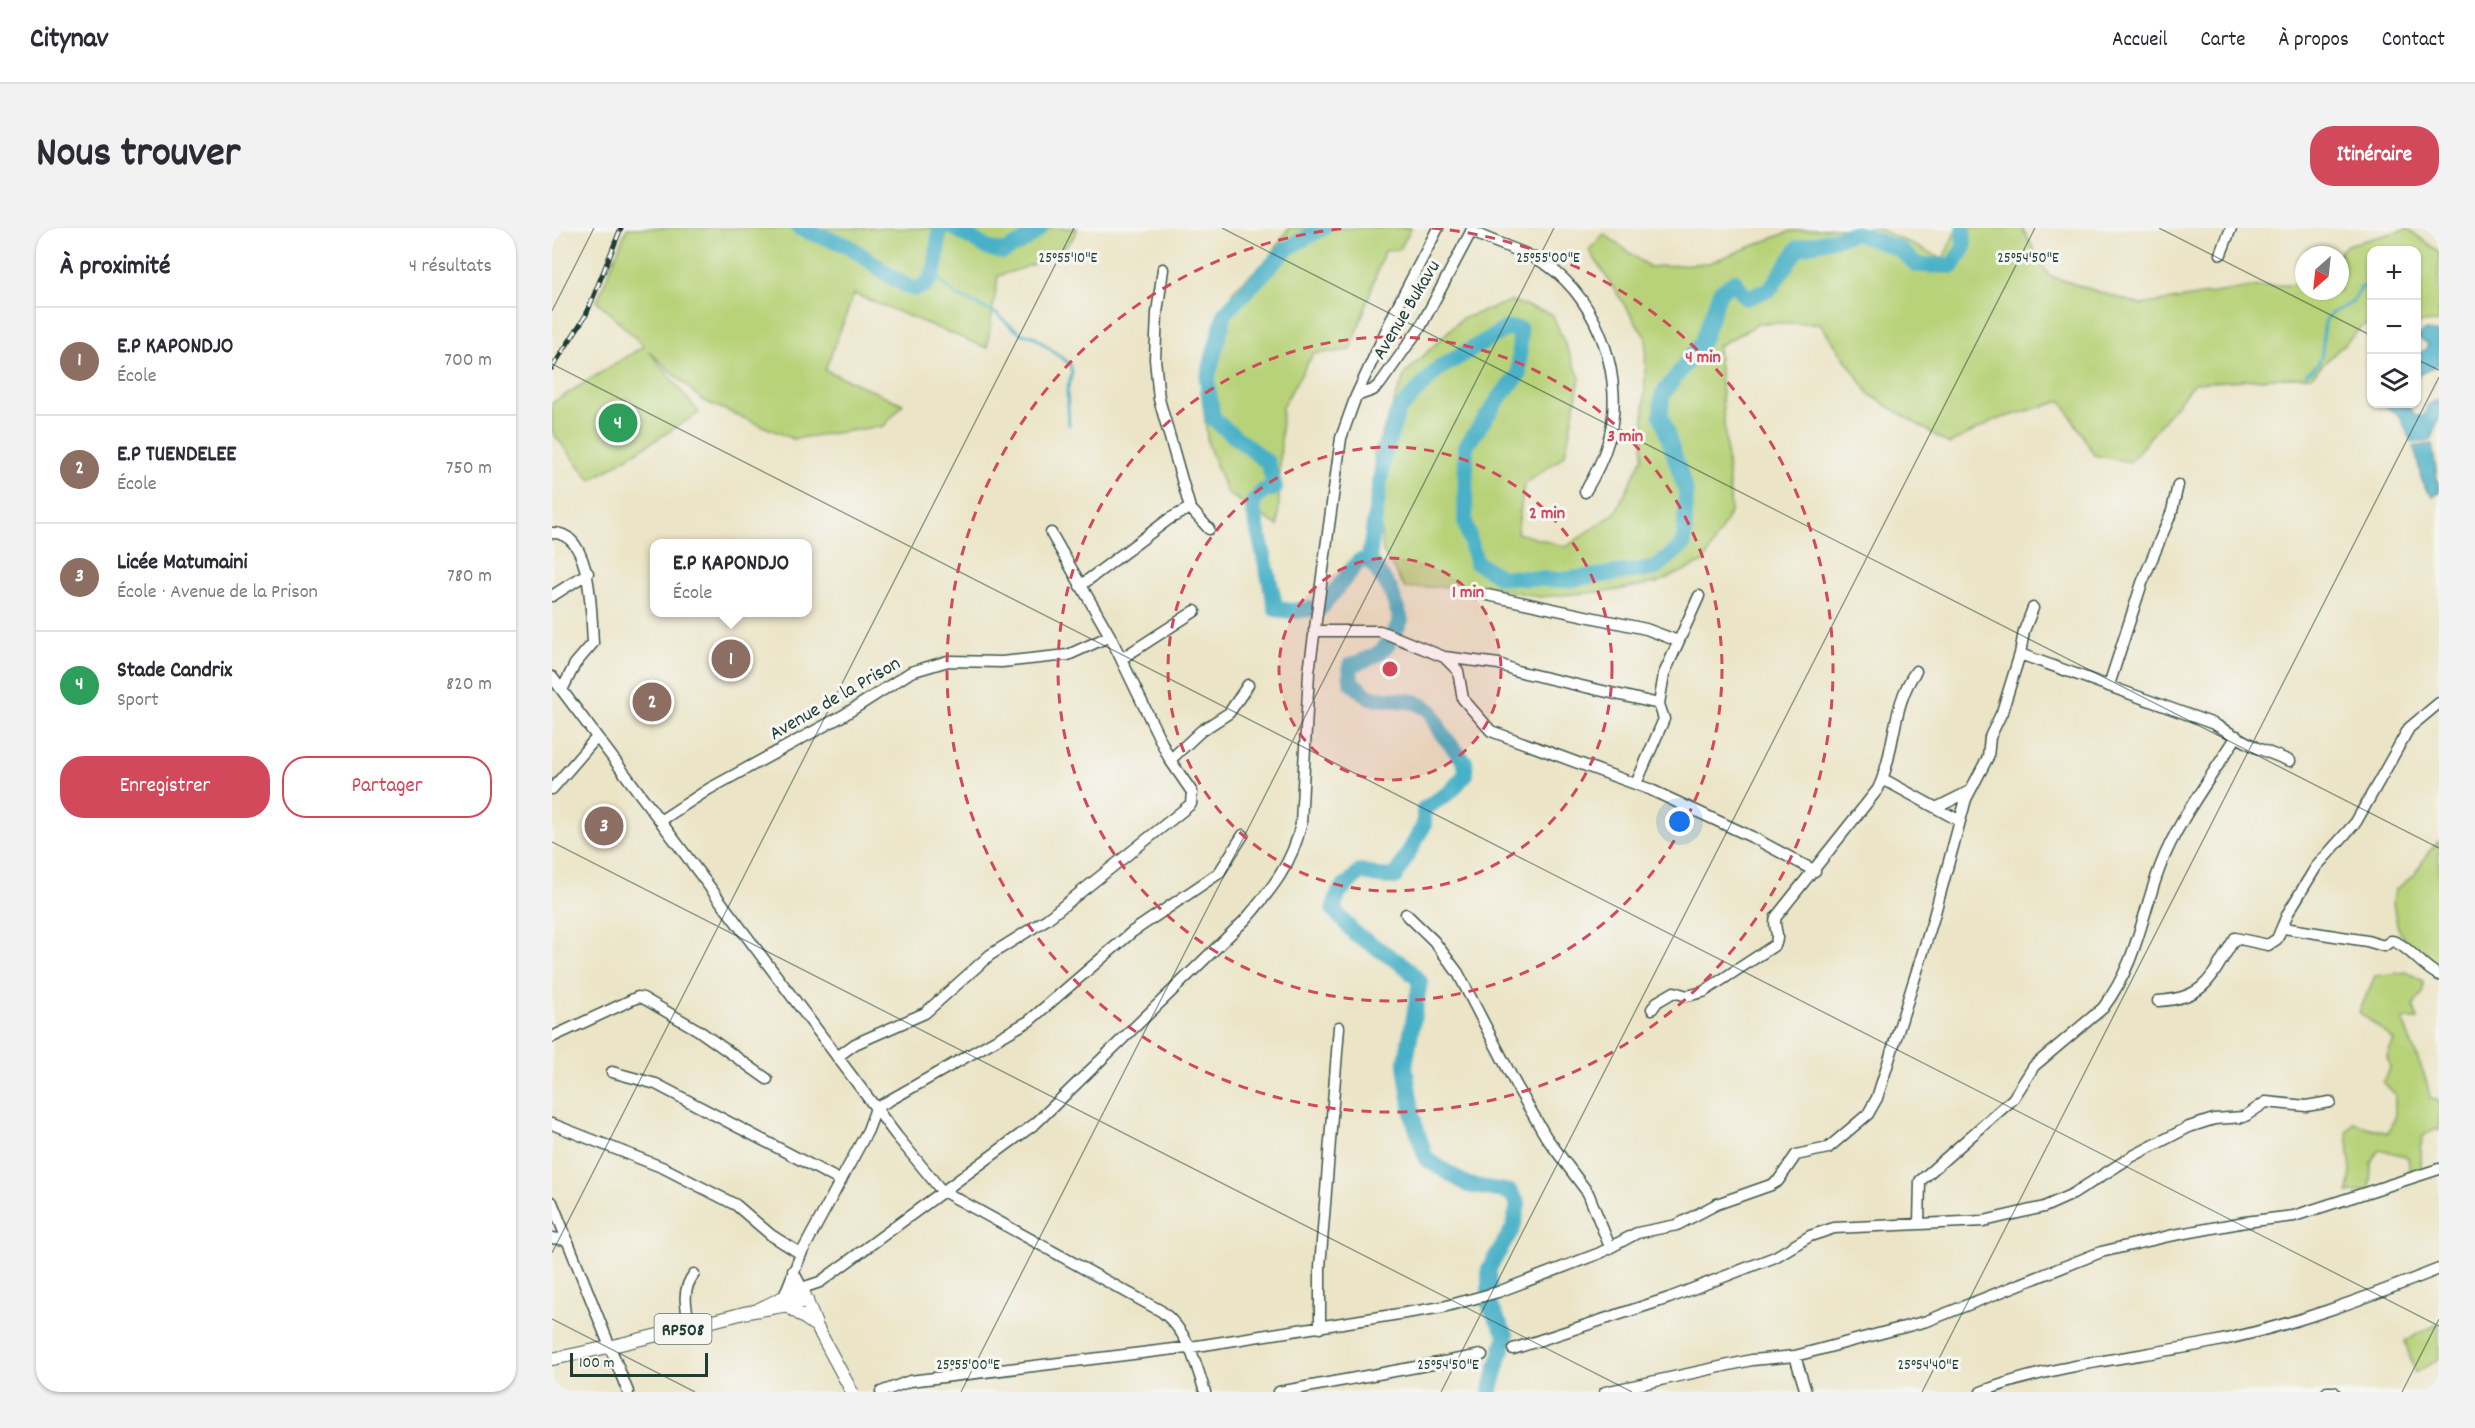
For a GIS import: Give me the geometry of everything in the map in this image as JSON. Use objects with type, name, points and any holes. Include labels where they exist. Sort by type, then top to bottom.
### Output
[{"type":"main road","name":"RP508","points":[[757,1310],[785,1294],[805,1294]]},
{"type":"main road","points":[[785,1294],[789,1306],[817,1327]]},
{"type":"main road","name":"RP508","points":[[609,1348],[757,1310],[789,1306],[805,1294]]},
{"type":"main road","points":[[805,1294],[817,1327],[852,1392]]},
{"type":"main road","points":[[552,1359],[609,1348]]},
{"type":"street","points":[[794,1271],[805,1294],[941,1190],[1036,1123],[1246,919],[1272,890],[1296,848],[1301,824],[1309,672],[1341,438],[1356,396],[1397,307],[1438,228]]},
{"type":"street","points":[[2221,254],[2230,228]]},
{"type":"street","points":[[1472,230],[1547,265],[1578,297],[1594,321],[1610,362],[1612,413],[1609,441],[1585,492]]},
{"type":"street","name":"Avenue Bukavu","points":[[1356,396],[1373,390],[1380,384],[1420,326],[1472,230]]},
{"type":"street","points":[[1163,269],[1156,336],[1159,399],[1190,508],[1209,529]]},
{"type":"street","points":[[2109,685],[2142,583],[2172,511],[2178,485]]},
{"type":"street","points":[[1080,586],[1169,519],[1190,508]]},
{"type":"street","points":[[552,534],[559,533],[570,540],[588,573],[593,643],[574,664],[562,690]]},
{"type":"street","points":[[837,1057],[855,1044],[925,1013],[954,984],[990,955],[1047,919],[1187,808],[1193,798],[1192,792],[1170,759],[1110,636],[1051,534]]},
{"type":"street","points":[[552,596],[588,573]]},
{"type":"street","points":[[1478,592],[1646,629],[1678,641]]},
{"type":"street","points":[[1636,784],[1664,720],[1659,704],[1664,674],[1700,596]]},
{"type":"street","points":[[881,1392],[910,1382],[1320,1329],[1479,1298],[1610,1247],[1637,1233],[1677,1225],[1717,1204],[1771,1185],[1778,1181],[1796,1155],[1828,1148],[1868,1114],[1877,1098],[1960,821],[1971,790],[1988,757],[1990,736],[2002,712],[2020,654],[2024,631],[2033,608]]},
{"type":"street","points":[[1121,659],[1195,611]]},
{"type":"street","points":[[1314,628],[1380,632],[1444,657],[1499,664],[1517,671],[1659,704]]},
{"type":"street","name":"Avenue de la Prison","points":[[660,821],[709,789],[844,715],[911,672],[948,661],[1002,662],[1068,655],[1110,636]]},
{"type":"street","points":[[2020,654],[2214,724],[2290,761]]},
{"type":"street","points":[[1444,657],[1458,671],[1463,699],[1488,730],[1636,784],[1752,837],[1815,870]]},
{"type":"street","points":[[1652,1009],[1657,1002],[1674,992],[1687,996],[1703,992],[1775,945],[1779,934],[1774,922],[1776,917],[1878,789],[1883,779],[1904,687],[1916,671]]},
{"type":"street","points":[[552,677],[837,1057],[941,1190],[1161,1311],[1175,1321],[1191,1347],[1205,1392]]},
{"type":"street","points":[[1170,759],[1201,731],[1229,713],[1248,685]]},
{"type":"street","points":[[2158,1001],[2184,999],[2208,981],[2235,938],[2268,945],[2277,939],[2289,913],[2316,867],[2356,822],[2409,728],[2439,704]]},
{"type":"street","points":[[1920,1224],[1920,1181],[2000,1111],[2024,1083],[2034,1066],[2103,1008],[2112,997],[2129,967],[2160,868],[2177,831],[2237,736]]},
{"type":"street","points":[[552,789],[597,737]]},
{"type":"street","points":[[1883,779],[1960,821]]},
{"type":"street","points":[[1936,808],[1946,801],[1962,797],[1971,790]]},
{"type":"street","points":[[785,1294],[801,1254],[868,1130],[876,1108],[1029,1022],[1132,932],[1219,873],[1243,835]]},
{"type":"street","points":[[1406,914],[1434,941],[1458,973],[1516,1086],[1546,1137],[1588,1193],[1610,1247]]},
{"type":"street","points":[[2284,928],[2367,941],[2384,946],[2391,940],[2400,941],[2429,970],[2439,975]]},
{"type":"street","points":[[552,1037],[638,997],[698,1030],[767,1079]]},
{"type":"street","points":[[1320,1329],[1320,1267],[1339,1028]]},
{"type":"street","points":[[612,1072],[656,1084],[841,1180]]},
{"type":"street","points":[[1514,1349],[1650,1305],[1775,1257],[1810,1236],[1834,1228],[1984,1221],[2044,1207],[2073,1194],[2131,1157],[2189,1127],[2214,1119],[2244,1117],[2266,1102],[2306,1106],[2330,1102]]},
{"type":"street","points":[[552,1124],[664,1167],[736,1205],[771,1235],[801,1254]]},
{"type":"street","points":[[1605,1392],[1752,1360],[1796,1356],[1927,1321],[2101,1252],[2169,1236],[2250,1221],[2294,1216],[2439,1169]]},
{"type":"street","points":[[552,1202],[628,1392]]},
{"type":"street","points":[[552,1238],[567,1240]]},
{"type":"street","points":[[1981,1392],[2017,1378],[2213,1342],[2296,1321],[2439,1269]]},
{"type":"street","points":[[690,1327],[684,1297],[687,1283],[694,1274]]},
{"type":"street","points":[[1280,1392],[1482,1355]]},
{"type":"street","points":[[1796,1356],[1806,1392]]},
{"type":"street","points":[[2327,1392],[2334,1392]]},
{"type":"green space","points":[[627,228],[1077,228],[1073,238],[1056,253],[1032,265],[998,276],[987,348],[854,294],[825,370],[903,404],[884,426],[793,439],[702,400],[649,351],[699,413],[591,480],[552,432],[552,403],[644,346],[597,301]]},
{"type":"green space","points":[[1289,228],[1411,228],[1400,249],[1384,251],[1351,350],[1313,354],[1282,407],[1278,526],[1227,493],[1208,444],[1201,389],[1233,291],[1270,257]]},
{"type":"green space","points":[[1877,228],[1943,259],[1957,228],[2022,228],[2049,276],[2141,305],[2252,287],[2295,285],[2295,300],[2349,300],[2349,246],[2346,246],[2408,229],[2439,252],[2439,322],[2421,323],[2421,246],[2367,246],[2367,325],[2364,325],[2311,376],[2194,383],[2130,462],[2094,455],[2062,401],[1995,420],[1949,444],[1870,395],[1820,323],[1760,323],[1718,346],[1731,511],[1704,562],[1656,583],[1611,591],[1539,597],[1484,585],[1405,588],[1383,552],[1374,454],[1405,374],[1461,319],[1511,301],[1552,314],[1580,378],[1565,455],[1524,485],[1517,533],[1566,547],[1615,513],[1643,457],[1646,338],[1589,250],[1604,234],[1649,267],[1709,263],[1791,231]]},
{"type":"green space","points":[[2439,841],[2439,967],[2423,958],[2404,940],[2397,925],[2393,902],[2395,890],[2414,875]]},
{"type":"green space","points":[[2407,972],[2423,981],[2423,994],[2413,1005],[2418,1019],[2403,1019],[2425,1077],[2430,1098],[2439,1101],[2439,1130],[2434,1129],[2423,1136],[2421,1174],[2410,1177],[2408,1157],[2379,1149],[2371,1162],[2370,1190],[2348,1193],[2351,1171],[2347,1131],[2353,1123],[2388,1133],[2395,1118],[2395,1094],[2383,1082],[2390,1067],[2387,1056],[2394,1040],[2359,1012],[2375,976]]},
{"type":"green space","points":[[2439,1323],[2439,1359],[2415,1373],[2405,1341]]},
{"type":"water","points":[[2425,331],[2439,333],[2439,364],[2421,374],[2421,352],[2428,344],[2421,340],[2421,334]]},
{"type":"water","points":[[2439,399],[2439,418],[2430,441],[2412,443],[2400,416],[2388,408],[2410,408],[2415,415],[2423,417],[2428,405]]},
{"type":"water","points":[[2432,444],[2439,492],[2433,496],[2424,485],[2413,447]]},
{"type":"waterway","points":[[799,228],[848,246],[890,276],[915,289],[930,280],[936,264],[940,228]]},
{"type":"waterway","points":[[954,228],[987,248],[1003,252],[1024,241],[1040,228]]},
{"type":"waterway","points":[[1323,228],[1288,248],[1225,313],[1207,380],[1213,419],[1268,463],[1275,488],[1263,491],[1252,504],[1276,609],[1291,611],[1321,608],[1359,561],[1369,559],[1390,589],[1401,620],[1382,650],[1370,658],[1350,665],[1351,682],[1369,697],[1415,702],[1430,710],[1442,734],[1465,762],[1466,774],[1450,792],[1424,809],[1424,825],[1395,877],[1377,876],[1361,871],[1339,892],[1333,909],[1354,933],[1406,967],[1420,982],[1405,1066],[1413,1118],[1426,1159],[1468,1185],[1510,1192],[1518,1204],[1513,1228],[1489,1268],[1489,1305],[1506,1335],[1490,1392]]},
{"type":"waterway","points":[[1369,559],[1384,454],[1399,410],[1438,369],[1507,328],[1520,329],[1519,375],[1502,394],[1466,446],[1465,522],[1476,562],[1500,577],[1563,580],[1656,568],[1684,544],[1686,491],[1661,416],[1662,395],[1702,342],[1720,292],[1735,281],[1746,298],[1770,289],[1798,248],[1856,233],[1899,249],[1917,265],[1953,266],[1964,247],[1963,228]]},
{"type":"waterway","points":[[933,274],[956,295],[997,314],[1022,334],[1033,336],[1070,364],[1072,373],[1067,391],[1069,425]]},
{"type":"waterway","points":[[2306,373],[2313,369],[2321,358],[2326,319],[2335,311],[2351,303],[2361,287],[2367,286]]},
{"type":"railway","points":[[552,368],[586,315],[621,228]]},
{"type":"place","name":"Stade Candrix","points":[[618,423]]},
{"type":"place","name":"E.P KAPONDJO","points":[[731,659]]},
{"type":"place","name":"E.P TUENDELEE","points":[[652,702]]},
{"type":"place","name":"Licée Matumaini","points":[[604,826]]}]
